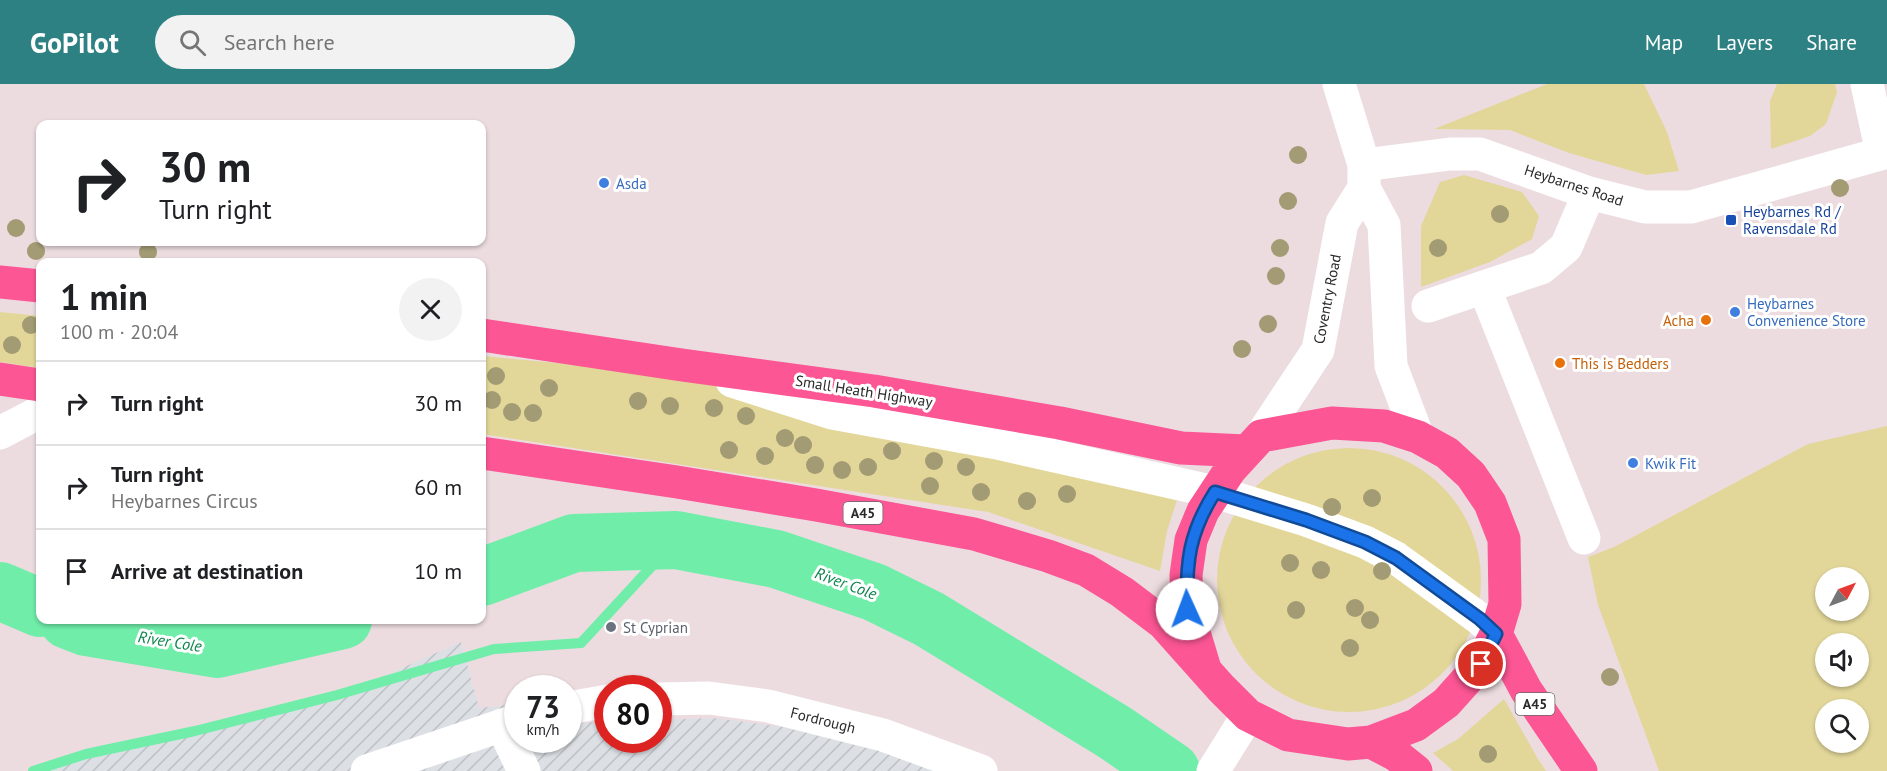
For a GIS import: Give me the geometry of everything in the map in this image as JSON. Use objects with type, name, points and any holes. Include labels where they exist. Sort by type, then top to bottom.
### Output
[{"type":"highway","points":[[0,282],[36,286]]},
{"type":"highway","name":"Small Heath Highway","points":[[486,336],[874,391],[1060,423],[1181,448],[1253,444],[1332,423],[1384,426],[1418,437],[1447,453],[1471,475],[1490,503],[1504,538],[1505,604],[1496,634],[1481,664],[1446,703],[1416,725],[1371,742]]},
{"type":"highway","points":[[0,379],[36,384]]},
{"type":"highway","points":[[1253,444],[1230,470],[1215,492],[1203,511],[1191,540],[1186,576],[1187,609],[1205,669],[1248,715],[1288,735],[1348,744],[1371,742],[1396,755],[1416,771]]},
{"type":"highway","name":"A45","points":[[486,454],[827,507],[974,534],[1048,556],[1086,570],[1122,592],[1162,622],[1205,669]]},
{"type":"highway","name":"A45","points":[[1496,634],[1526,690],[1581,771]]},
{"type":"street","points":[[1339,84],[1364,176],[1384,225],[1391,366],[1418,437]]},
{"type":"street","points":[[1867,84],[1885,153]]},
{"type":"street","name":"Heybarnes Road","points":[[1364,176],[1450,154],[1480,154],[1589,193],[1645,207],[1691,207],[1885,153]]},
{"type":"street","name":"Coventry Road","points":[[1253,444],[1318,350],[1342,224],[1364,176]]},
{"type":"street","points":[[1428,306],[1541,268],[1566,247],[1589,193]]},
{"type":"street","points":[[1485,287],[1584,538]]},
{"type":"street","points":[[682,365],[832,412],[997,443],[1215,492],[1306,520],[1365,542],[1396,558],[1480,619],[1496,634]]},
{"type":"street","points":[[0,433],[36,414]]},
{"type":"street","name":"Fordrough","points":[[672,699],[710,699],[768,706],[883,735],[981,771]]},
{"type":"street","points":[[1216,766],[1248,715]]},
{"type":"street","points":[[367,771],[504,725]]},
{"type":"street","points":[[519,753],[524,771]]},
{"type":"shaded area","points":[[1547,84],[1644,84],[1667,132],[1679,171],[1646,175],[1569,153],[1510,130],[1434,129]]},
{"type":"shaded area","points":[[1777,84],[1835,84],[1837,92],[1826,124],[1810,136],[1771,149],[1770,101]]},
{"type":"shaded area","points":[[1464,175],[1522,192],[1539,216],[1532,239],[1490,262],[1421,287],[1421,226],[1440,182]]},
{"type":"shaded area","points":[[0,312],[36,316],[36,367],[0,362]]},
{"type":"shaded area","points":[[486,356],[590,366],[701,381],[831,424],[1179,494],[1167,531],[1160,571],[988,512],[486,435]]},
{"type":"shaded area","points":[[1887,426],[1887,771],[1659,771],[1598,605],[1588,557],[1614,547],[1808,444]]},
{"type":"shaded area","points":[[1336,448],[1362,448],[1387,453],[1411,463],[1443,486],[1459,507],[1471,529],[1479,554],[1481,580],[1479,606],[1471,631],[1459,653],[1443,674],[1411,697],[1387,707],[1362,712],[1336,712],[1311,707],[1287,697],[1255,674],[1232,642],[1222,618],[1217,593],[1217,567],[1222,542],[1232,518],[1255,486],[1287,463],[1311,453]]},
{"type":"shaded area","points":[[461,642],[479,708],[504,705],[504,753],[582,753],[582,723],[594,722],[594,753],[672,753],[672,720],[713,718],[825,732],[948,771],[33,771],[86,754],[200,731],[336,697]]},
{"type":"shaded area","points":[[1504,699],[1546,771],[1453,771],[1433,753],[1458,739]]},
{"type":"waterway","points":[[33,771],[86,754],[195,731],[337,695],[494,649],[581,643],[676,540]]},
{"type":"waterway","name":"River Cole","points":[[486,576],[574,543],[676,540],[776,559],[874,592],[929,619],[1114,732],[1171,771]]},
{"type":"waterway","name":"River Cole","points":[[0,591],[36,606]]},
{"type":"waterway","name":"River Cole","points":[[78,624],[217,649],[326,624]]},
{"type":"place","name":"Asda","points":[[604,183]]},
{"type":"place","name":"Heybarnes Rd / Ravensdale Rd","points":[[1731,220]]},
{"type":"place","name":"Heybarnes Convenience Store","points":[[1735,312]]},
{"type":"place","name":"Acha","points":[[1706,320]]},
{"type":"place","name":"This is Bedders","points":[[1560,363]]},
{"type":"place","name":"Kwik Fit","points":[[1633,463]]},
{"type":"place","name":"St Cyprian","points":[[611,627]]},
{"type":"route","points":[[1187,609],[1186,576],[1191,540],[1203,511],[1215,492],[1306,520],[1365,542],[1396,558],[1480,619],[1496,634],[1481,664]]}]
